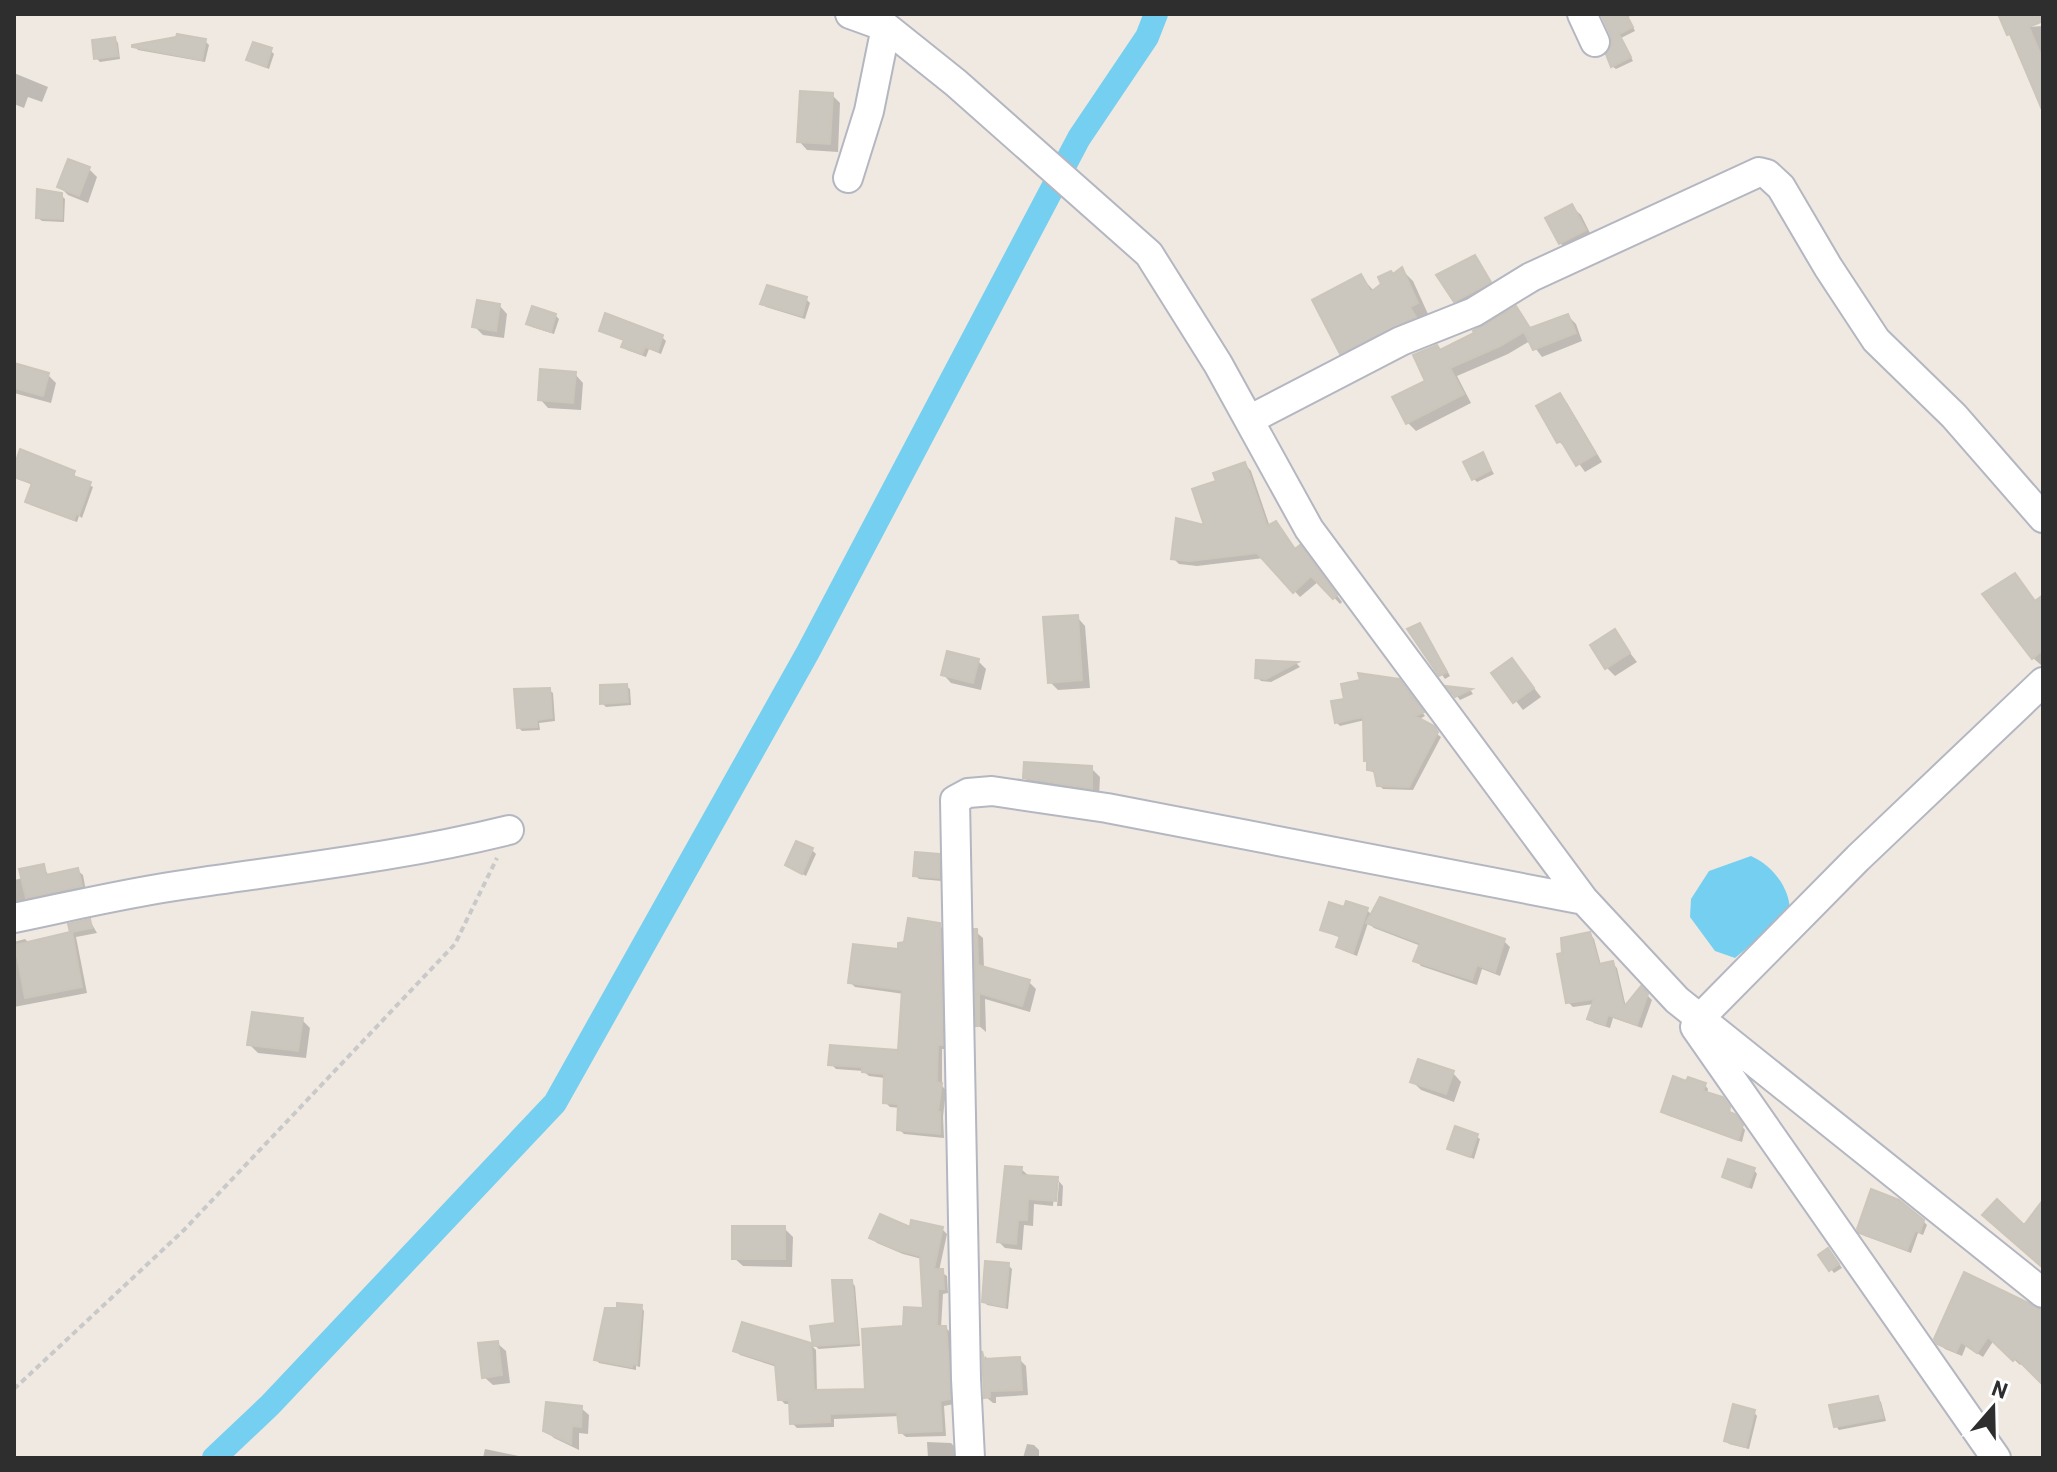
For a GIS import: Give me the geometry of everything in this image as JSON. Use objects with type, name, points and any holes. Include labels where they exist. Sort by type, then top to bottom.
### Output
[{"type":"street","points":[[850,14],[886,27],[956,83],[1149,254],[1218,364],[1309,529],[1584,900],[1677,1000],[2043,1293]]},
{"type":"street","points":[[1582,14],[1595,42]]},
{"type":"street","points":[[848,178],[869,111],[886,27]]},
{"type":"street","points":[[1249,420],[1401,341],[1474,312],[1531,277],[1759,172],[1767,174],[1781,187],[1876,340],[1954,416],[2043,518]]},
{"type":"street","points":[[1699,1019],[1858,858],[2043,682]]},
{"type":"street","points":[[970,1458],[955,800],[968,793],[992,791],[1107,808],[1584,900]]},
{"type":"street","points":[[14,918],[186,884],[441,847],[509,830]]},
{"type":"street","points":[[1677,1000],[1996,1458]]},
{"type":"path","points":[[14,1389],[184,1230],[455,944],[509,830]]},
{"type":"water","points":[[1751,856],[1779,879],[1787,895],[1790,912],[1735,958],[1715,951],[1690,917],[1691,899],[1709,871]]},
{"type":"building","points":[[1601,14],[1626,14],[1633,27],[1619,34],[1631,57],[1611,67],[1606,54],[1612,44],[1611,36]]},
{"type":"building","points":[[1998,14],[2043,14],[2043,21],[2029,27],[2043,60],[2043,112],[2010,34],[2007,35]]},
{"type":"building","points":[[177,34],[206,39],[202,60],[132,47],[176,37]]},
{"type":"building","points":[[115,37],[118,56],[94,59],[92,40]]},
{"type":"building","points":[[253,42],[272,48],[266,67],[246,60]]},
{"type":"building","points":[[800,91],[833,93],[830,144],[797,142]]},
{"type":"building","points":[[68,159],[90,167],[79,196],[57,187]]},
{"type":"building","points":[[37,189],[62,193],[62,219],[36,218]]},
{"type":"building","points":[[1572,204],[1586,230],[1559,244],[1545,218]]},
{"type":"building","points":[[1475,255],[1491,282],[1454,302],[1436,275]]},
{"type":"building","points":[[1402,267],[1418,303],[1410,307],[1416,317],[1340,354],[1312,300],[1361,274],[1371,292],[1381,284],[1378,277],[1391,271],[1393,274]]},
{"type":"building","points":[[767,285],[807,297],[802,316],[760,304]]},
{"type":"building","points":[[477,300],[500,304],[496,331],[472,327]]},
{"type":"building","points":[[532,306],[556,314],[551,332],[526,324]]},
{"type":"building","points":[[1516,306],[1530,328],[1568,314],[1576,333],[1533,350],[1524,332],[1450,368],[1464,394],[1406,424],[1392,397],[1425,381],[1413,355],[1437,345],[1440,350]]},
{"type":"building","points":[[605,313],[663,335],[658,351],[645,347],[642,354],[621,347],[624,340],[599,331]]},
{"type":"building","points":[[14,363],[49,373],[43,396],[14,388]]},
{"type":"building","points":[[540,369],[576,372],[573,403],[538,400]]},
{"type":"building","points":[[1560,393],[1596,454],[1576,466],[1561,441],[1557,443],[1536,406]]},
{"type":"building","points":[[20,449],[75,471],[73,476],[91,482],[79,515],[76,514],[74,520],[25,502],[32,483],[14,477]]},
{"type":"building","points":[[1483,452],[1491,470],[1472,480],[1463,462]]},
{"type":"building","points":[[1245,462],[1267,526],[1276,521],[1295,549],[1300,545],[1337,595],[1333,599],[1311,576],[1293,593],[1257,553],[1190,561],[1171,559],[1176,518],[1204,525],[1192,489],[1216,481],[1213,473]]},
{"type":"building","points":[[2015,573],[2035,601],[2043,595],[2043,650],[2032,659],[1982,594]]},
{"type":"building","points":[[1078,615],[1082,680],[1048,683],[1043,617]]},
{"type":"building","points":[[1420,623],[1447,672],[1439,676],[1407,629]]},
{"type":"building","points":[[1615,629],[1630,653],[1605,669],[1590,645]]},
{"type":"building","points":[[947,651],[979,659],[973,683],[941,675]]},
{"type":"building","points":[[1512,658],[1534,688],[1513,703],[1491,673]]},
{"type":"building","points":[[1256,660],[1298,662],[1266,679],[1255,678]]},
{"type":"building","points":[[1358,673],[1399,679],[1424,712],[1415,716],[1434,726],[1438,732],[1409,787],[1377,786],[1374,771],[1367,770],[1367,761],[1364,761],[1363,717],[1335,723],[1331,701],[1344,699],[1341,684],[1360,680]]},
{"type":"building","points":[[627,684],[628,702],[600,704],[600,685]]},
{"type":"building","points":[[1446,686],[1472,689],[1455,697]]},
{"type":"building","points":[[550,688],[552,718],[537,720],[537,727],[517,728],[514,689]]},
{"type":"building","points":[[1024,762],[1092,766],[1092,789],[1023,778]]},
{"type":"building","points":[[796,841],[813,848],[802,874],[785,865]]},
{"type":"building","points":[[915,852],[939,854],[939,878],[913,876]]},
{"type":"building","points":[[44,864],[46,875],[78,868],[82,886],[26,898],[19,869]]},
{"type":"building","points":[[1380,897],[1505,939],[1495,972],[1477,965],[1472,980],[1413,961],[1420,943],[1366,923]]},
{"type":"building","points":[[1346,901],[1368,908],[1353,953],[1336,947],[1340,936],[1320,930],[1329,902],[1344,907]]},
{"type":"building","points":[[908,918],[940,923],[943,1045],[938,1045],[937,1082],[942,1083],[938,1112],[940,1134],[897,1130],[898,1104],[883,1103],[884,1074],[862,1072],[862,1067],[828,1065],[830,1045],[898,1050],[902,990],[848,983],[853,944],[898,949],[898,943],[904,942]]},
{"type":"building","points":[[90,919],[92,928],[72,932],[82,987],[25,998],[15,945],[70,932],[68,924]]},
{"type":"building","points":[[974,929],[977,929],[978,965],[1030,980],[1022,1006],[979,993],[979,1026],[976,1026]]},
{"type":"building","points":[[1590,932],[1599,964],[1613,961],[1624,1007],[1641,986],[1648,994],[1637,1025],[1608,1015],[1605,1025],[1587,1019],[1594,999],[1566,1003],[1557,954],[1562,953],[1561,938]]},
{"type":"building","points":[[252,1012],[303,1018],[298,1051],[247,1045]]},
{"type":"building","points":[[1418,1059],[1454,1071],[1446,1094],[1410,1082]]},
{"type":"building","points":[[1673,1076],[1706,1083],[1703,1091],[1723,1097],[1730,1107],[1729,1112],[1735,1114],[1743,1125],[1738,1140],[1661,1112]]},
{"type":"building","points":[[1455,1126],[1478,1134],[1470,1157],[1447,1149]]},
{"type":"building","points":[[1728,1159],[1755,1168],[1748,1187],[1722,1177]]},
{"type":"building","points":[[1005,1166],[1022,1167],[1021,1175],[1058,1177],[1056,1201],[1028,1199],[1027,1220],[1018,1220],[1016,1244],[997,1242]]},
{"type":"building","points":[[1871,1189],[1899,1200],[1924,1220],[1920,1232],[1915,1231],[1907,1250],[1859,1233],[1857,1229]]},
{"type":"building","points":[[1997,1199],[2024,1225],[2043,1200],[2043,1268],[1982,1215]]},
{"type":"building","points":[[880,1214],[910,1227],[911,1220],[943,1227],[934,1269],[943,1269],[944,1289],[938,1289],[937,1326],[946,1326],[949,1365],[950,1399],[940,1401],[942,1431],[899,1433],[897,1412],[830,1414],[830,1422],[790,1424],[789,1400],[778,1400],[775,1364],[733,1351],[742,1322],[811,1343],[814,1390],[865,1389],[862,1329],[903,1326],[904,1307],[923,1308],[920,1256],[869,1238]]},
{"type":"building","points":[[732,1226],[785,1226],[785,1259],[732,1259]]},
{"type":"building","points":[[1828,1248],[1839,1264],[1829,1271],[1818,1255]]},
{"type":"building","points":[[985,1261],[1009,1263],[1005,1307],[982,1302]]},
{"type":"building","points":[[1964,1272],[2043,1310],[2043,1385],[2016,1358],[2013,1361],[1988,1337],[1977,1353],[1961,1342],[1956,1352],[1937,1344],[1934,1339]]},
{"type":"building","points":[[832,1280],[852,1280],[858,1343],[813,1346],[810,1326],[835,1323]]},
{"type":"building","points":[[617,1303],[642,1305],[637,1365],[633,1364],[632,1367],[594,1360],[605,1308],[617,1308]]},
{"type":"building","points":[[498,1341],[502,1375],[482,1378],[478,1343]]},
{"type":"building","points":[[982,1351],[984,1359],[1020,1357],[1022,1390],[990,1391],[990,1397],[984,1398]]},
{"type":"building","points":[[1878,1396],[1883,1418],[1834,1427],[1829,1405]]},
{"type":"building","points":[[546,1402],[582,1406],[581,1427],[572,1426],[571,1444],[543,1431]]},
{"type":"building","points":[[1733,1404],[1755,1410],[1746,1447],[1724,1441]]},
{"type":"waterway","points":[[214,1458],[270,1405],[555,1103],[808,652],[1079,138],[1147,37],[1156,14]]}]
